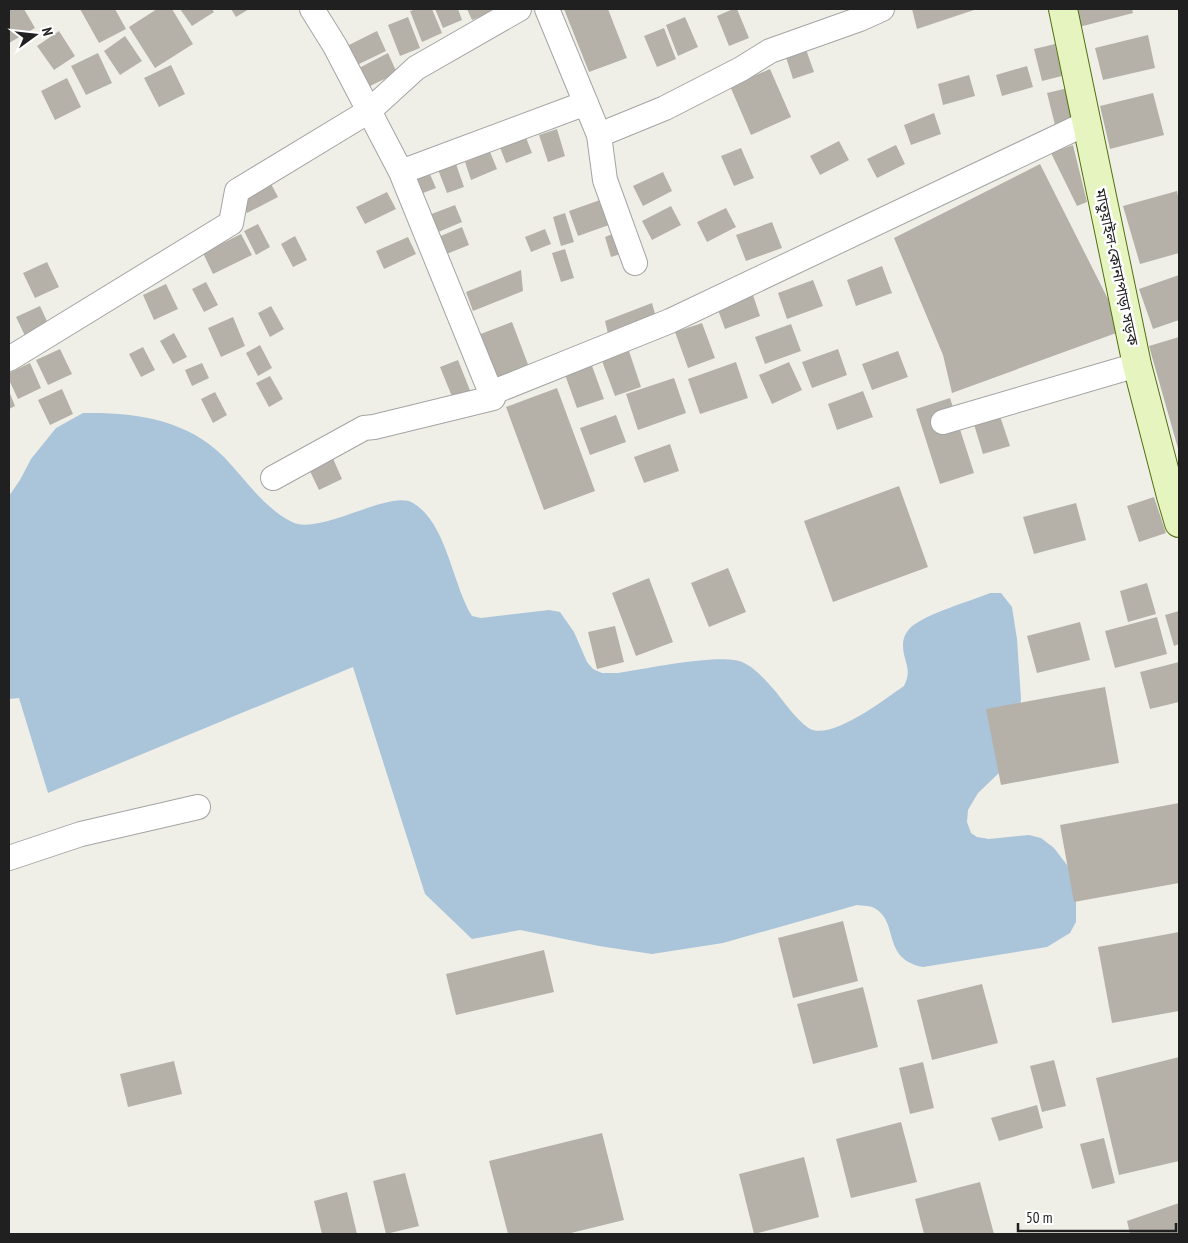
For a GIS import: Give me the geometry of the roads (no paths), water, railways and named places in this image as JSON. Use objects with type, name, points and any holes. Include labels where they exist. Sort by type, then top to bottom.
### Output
[{"type":"main road","name":"মাতুয়াইল-কোনাপাড়া সড়ক","points":[[1063,9],[1137,365],[1175,494],[1179,523]]},
{"type":"street","points":[[273,478],[364,428],[374,428],[493,398],[401,172],[335,46],[312,9]]},
{"type":"street","points":[[9,359],[231,223],[237,191],[369,111],[416,68],[518,9]]},
{"type":"street","points":[[547,9],[599,135],[606,180],[634,263]]},
{"type":"street","points":[[599,135],[665,108],[741,69],[770,51],[852,22],[882,9]]},
{"type":"street","points":[[401,172],[586,103]]},
{"type":"street","points":[[491,393],[670,321],[1087,123]]},
{"type":"street","points":[[944,422],[1137,365]]},
{"type":"street","points":[[9,858],[81,834],[198,807]]},
{"type":"water","points":[[83,413],[140,416],[176,426],[193,434],[209,444],[224,457],[264,501],[292,522],[304,525],[319,523],[388,502],[402,500],[413,503],[424,512],[434,525],[472,616],[481,618],[549,610],[560,612],[574,632],[587,662],[593,669],[602,673],[618,673],[700,660],[717,659],[742,662],[760,675],[788,708],[813,730],[823,731],[847,723],[904,686],[908,670],[903,651],[903,642],[905,635],[911,627],[927,617],[949,608],[990,593],[1001,593],[1012,607],[1017,639],[1021,699],[1016,740],[1000,772],[978,793],[968,810],[967,822],[971,833],[977,837],[989,839],[1029,835],[1041,838],[1054,848],[1067,865],[1076,885],[1076,922],[1070,933],[1047,947],[923,967],[910,963],[902,957],[896,949],[883,915],[869,906],[857,905],[723,943],[652,954],[599,946],[520,930],[472,939],[425,894],[353,667],[48,793],[19,698],[9,699],[9,496],[31,459],[56,428]]}]
